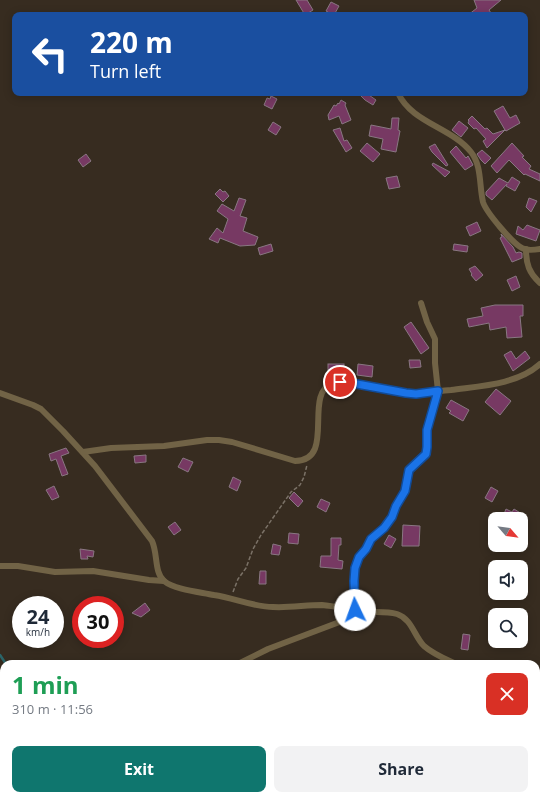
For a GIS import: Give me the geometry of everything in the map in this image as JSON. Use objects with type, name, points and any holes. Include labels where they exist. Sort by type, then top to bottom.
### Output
[{"type":"street","points":[[400,96],[407,108],[447,133],[470,151],[476,160],[482,196],[486,208],[517,245],[526,250],[540,249]]},
{"type":"street","points":[[526,250],[528,268],[531,274],[540,283]]},
{"type":"street","points":[[355,610],[354,581],[355,568],[359,557],[366,549],[371,539],[384,528],[392,517],[396,506],[405,491],[409,470],[426,454],[427,430],[438,391],[435,363],[435,339],[427,322],[421,303]]},
{"type":"street","points":[[83,452],[111,448],[177,445],[207,440],[218,440],[295,461],[302,461],[309,458],[314,450],[317,440],[320,401],[327,387],[333,383],[340,382],[357,384],[411,394],[476,388],[499,383],[520,377],[540,364]]},
{"type":"street","points":[[0,393],[41,408],[83,452],[152,541],[156,549],[157,569],[159,575],[164,581]]},
{"type":"street","points":[[0,566],[18,566],[55,572],[93,571],[164,581],[190,590],[272,607],[323,605],[366,612],[390,613],[404,617],[423,645],[447,660]]},
{"type":"street","points":[[246,660],[268,649],[366,612]]},
{"type":"path","points":[[232,598],[236,585],[246,568],[255,544],[285,500],[300,484],[304,477],[309,458]]},
{"type":"building","points":[[296,0],[307,0],[313,10],[310,12],[303,12]]},
{"type":"building","points":[[474,0],[501,0],[489,10],[490,12],[472,12],[477,8]]},
{"type":"building","points":[[331,2],[339,6],[336,12],[326,11]]},
{"type":"building","points":[[271,96],[277,99],[272,109],[264,105],[267,98],[270,99]]},
{"type":"building","points":[[361,96],[370,96],[376,100],[373,105]]},
{"type":"building","points":[[341,100],[346,103],[345,105],[351,120],[342,124],[339,116],[329,120],[328,115],[334,105],[336,106],[338,103],[339,104]]},
{"type":"building","points":[[503,106],[510,118],[516,115],[520,123],[506,131],[494,111]]},
{"type":"building","points":[[472,116],[485,129],[487,128],[493,134],[505,130],[487,148],[483,141],[486,139],[476,128],[474,129],[468,123],[468,120]]},
{"type":"building","points":[[392,118],[399,118],[398,130],[400,131],[396,152],[381,149],[383,139],[369,136],[371,125],[391,129]]},
{"type":"building","points":[[459,121],[468,128],[461,137],[452,130]]},
{"type":"building","points":[[273,122],[281,127],[276,135],[268,130]]},
{"type":"building","points":[[340,128],[344,141],[347,140],[352,148],[346,152],[333,130]]},
{"type":"building","points":[[367,143],[380,154],[373,162],[360,151]]},
{"type":"building","points":[[512,143],[524,156],[522,157],[531,166],[529,169],[540,174],[540,181],[525,174],[524,175],[509,160],[497,173],[491,166]]},
{"type":"building","points":[[435,144],[448,165],[446,166],[432,152],[429,147]]},
{"type":"building","points":[[456,146],[466,158],[468,156],[473,165],[465,170],[450,152]]},
{"type":"building","points":[[482,150],[491,158],[485,164],[477,154]]},
{"type":"building","points":[[86,154],[91,161],[83,167],[78,160]]},
{"type":"building","points":[[433,163],[450,172],[445,177],[432,165]]},
{"type":"building","points":[[397,176],[400,187],[389,189],[386,178]]},
{"type":"building","points":[[512,177],[520,182],[515,191],[506,186],[507,184],[492,200],[486,195],[486,192],[499,178],[508,183]]},
{"type":"building","points":[[220,189],[223,192],[225,191],[229,196],[223,202],[215,194]]},
{"type":"building","points":[[239,198],[246,200],[240,216],[247,218],[243,231],[258,237],[255,245],[240,246],[220,238],[218,243],[209,239],[217,228],[223,233],[228,219],[217,211],[222,204],[234,211]]},
{"type":"building","points":[[529,198],[537,201],[531,212],[526,207]]},
{"type":"building","points":[[477,222],[481,231],[470,236],[466,227]]},
{"type":"building","points":[[527,225],[540,230],[536,241],[516,234],[518,226],[523,230]]},
{"type":"building","points":[[501,234],[513,247],[516,253],[522,253],[522,258],[512,262],[500,238],[502,237]]},
{"type":"building","points":[[271,244],[273,251],[260,255],[258,248]]},
{"type":"building","points":[[454,244],[468,246],[467,252],[453,250]]},
{"type":"building","points":[[475,266],[483,275],[476,281],[471,275],[472,274],[469,269]]},
{"type":"building","points":[[516,276],[520,287],[512,291],[507,280]]},
{"type":"building","points":[[495,305],[523,305],[523,316],[520,316],[522,337],[507,338],[506,327],[490,330],[489,323],[469,327],[467,319],[483,316],[481,308]]},
{"type":"building","points":[[411,322],[429,348],[421,354],[404,327]]},
{"type":"building","points":[[511,351],[516,359],[525,351],[530,358],[513,371],[504,355]]},
{"type":"building","points":[[409,360],[420,360],[421,367],[410,368]]},
{"type":"building","points":[[328,364],[344,364],[344,370],[328,370]]},
{"type":"building","points":[[358,364],[373,366],[372,377],[357,375]]},
{"type":"building","points":[[496,389],[511,401],[500,415],[485,402]]},
{"type":"building","points":[[451,400],[469,410],[463,421],[449,413],[451,411],[446,408]]},
{"type":"building","points":[[66,448],[69,453],[61,456],[68,474],[62,476],[56,459],[51,461],[49,454]]},
{"type":"building","points":[[146,455],[146,462],[135,463],[134,456]]},
{"type":"building","points":[[183,458],[193,462],[188,472],[178,467]]},
{"type":"building","points":[[233,477],[241,481],[237,491],[229,487]]},
{"type":"building","points":[[54,486],[59,497],[52,500],[46,490]]},
{"type":"building","points":[[491,487],[498,491],[492,502],[485,498]]},
{"type":"building","points":[[294,492],[303,501],[298,507],[289,498]]},
{"type":"building","points":[[321,499],[330,503],[326,512],[317,507]]},
{"type":"building","points":[[506,509],[512,512],[505,512]]},
{"type":"building","points":[[514,509],[519,512],[512,512]]},
{"type":"building","points":[[175,522],[181,530],[174,535],[168,527]]},
{"type":"building","points":[[403,525],[420,526],[419,546],[402,546]]},
{"type":"building","points":[[289,533],[299,534],[298,544],[288,543]]},
{"type":"building","points":[[389,535],[396,539],[391,548],[384,544]]},
{"type":"building","points":[[331,538],[341,538],[338,560],[343,561],[342,569],[320,567],[321,556],[331,556]]},
{"type":"building","points":[[273,544],[281,546],[279,555],[271,554]]},
{"type":"building","points":[[80,549],[94,551],[93,557],[87,556],[88,559],[81,559]]},
{"type":"building","points":[[260,571],[266,571],[266,584],[259,584]]},
{"type":"building","points":[[145,603],[150,610],[141,617],[132,613]]},
{"type":"building","points":[[463,634],[470,635],[468,650],[461,649]]},
{"type":"waterway","points":[[0,655],[3,660]]},
{"type":"route","points":[[340,382],[416,394],[438,391],[427,430],[426,454],[410,468],[405,491],[396,506],[389,523],[371,539],[366,549],[359,557],[355,568],[354,581],[355,610]]}]
